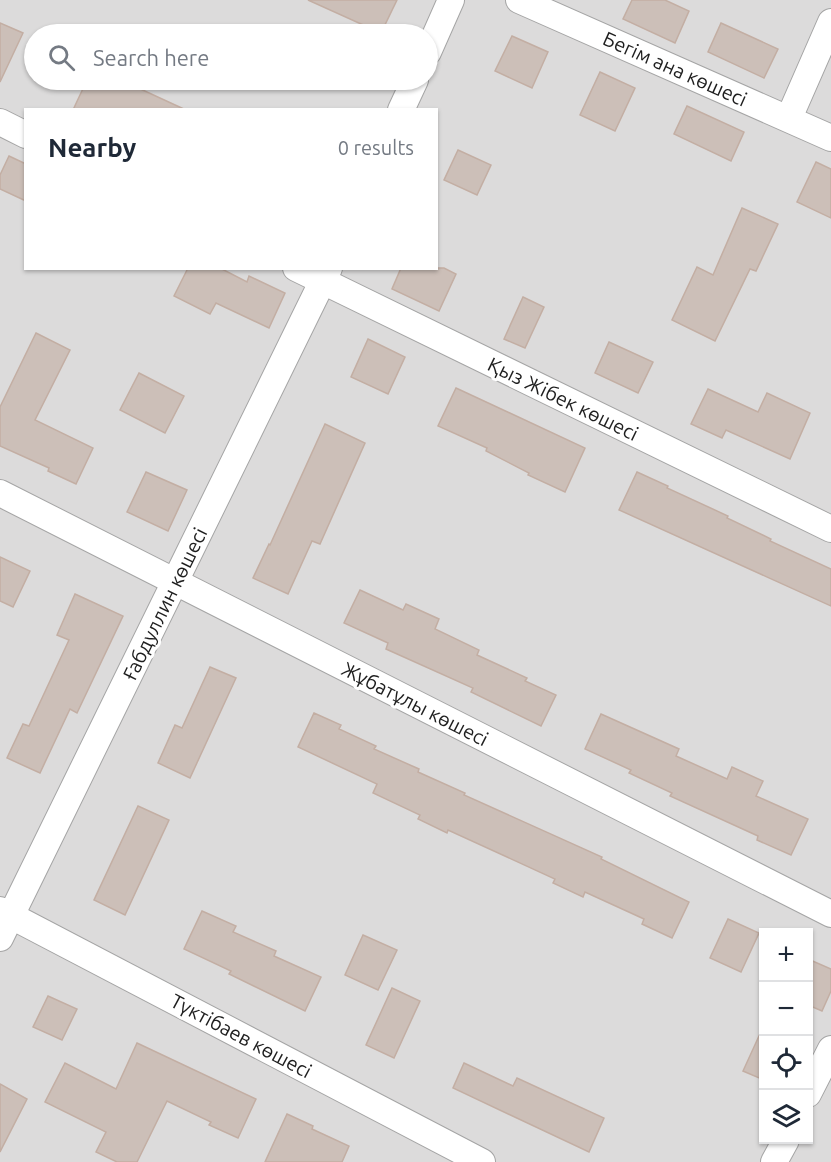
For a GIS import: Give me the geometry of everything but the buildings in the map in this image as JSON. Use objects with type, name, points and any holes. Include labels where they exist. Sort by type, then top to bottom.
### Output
[{"type":"street","points":[[438,29],[451,0]]},
{"type":"street","name":"Бегім ана көшесі","points":[[519,0],[831,138]]},
{"type":"street","points":[[789,118],[831,22]]},
{"type":"street","points":[[402,108],[410,90]]},
{"type":"street","points":[[0,122],[24,134]]},
{"type":"street","name":"Қыз Жібек көшесі","points":[[305,270],[326,275],[831,529]]},
{"type":"street","name":"Ғабдуллин көшесі","points":[[0,939],[6,913],[175,583],[326,275]]},
{"type":"street","name":"Жұбатұлы көшесі","points":[[0,493],[831,915]]},
{"type":"street","name":"Түктібаев көшесі","points":[[6,913],[482,1162]]},
{"type":"street","points":[[810,1090],[831,1049]]},
{"type":"street","points":[[774,1162],[784,1144]]},
{"type":"shaded area","points":[[0,0],[831,0],[831,1162],[0,1162]]}]
